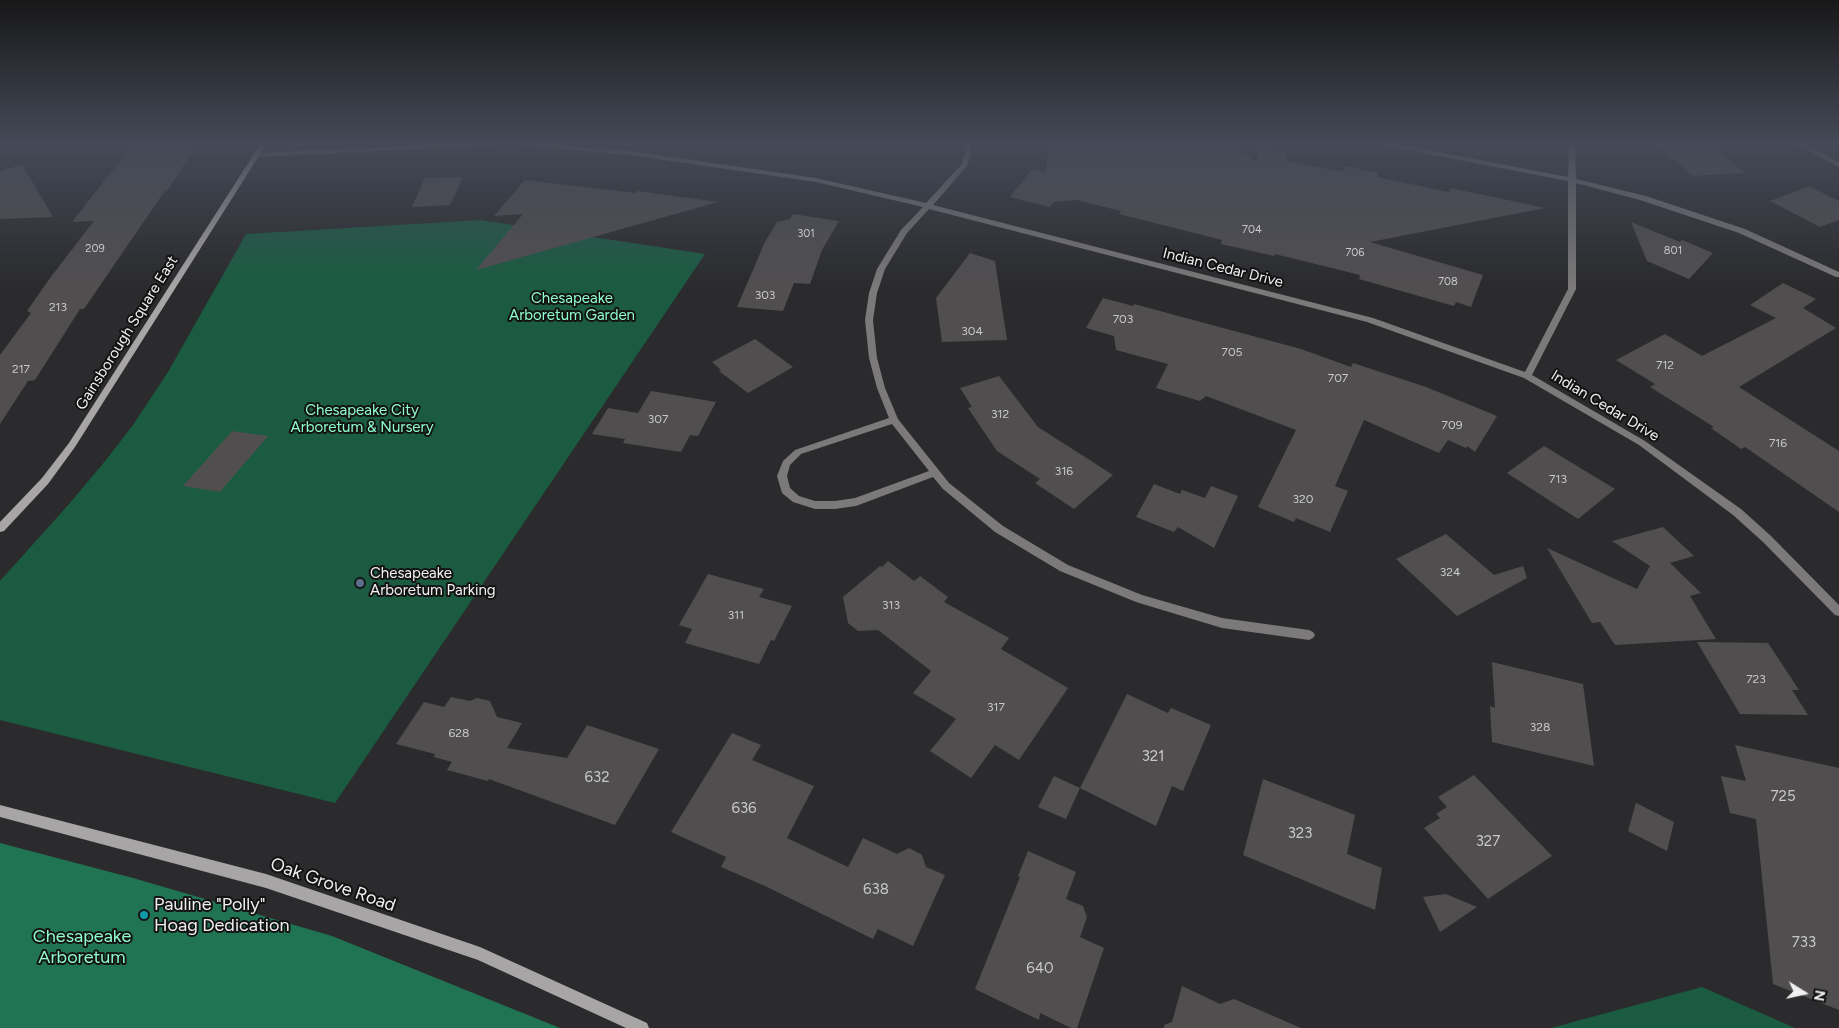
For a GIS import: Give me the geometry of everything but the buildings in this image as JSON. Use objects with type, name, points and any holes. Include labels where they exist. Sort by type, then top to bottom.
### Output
[{"type":"street","name":"Gainsborough Square East","points":[[0,528],[45,481],[72,445],[233,191]]},
{"type":"street","name":"Indian Cedar Drive","points":[[863,191],[1370,320],[1527,376],[1642,442],[1690,476],[1737,512],[1767,539],[1839,612]]},
{"type":"street","points":[[942,191],[904,232],[890,253],[873,293],[869,320],[873,358],[881,388],[894,420],[946,486],[999,529],[1064,568],[1140,600],[1222,623],[1309,635]]},
{"type":"street","points":[[1527,376],[1572,289],[1573,191]]},
{"type":"street","points":[[1616,191],[1688,212],[1742,231],[1839,275]]},
{"type":"street","points":[[894,420],[798,452],[786,463],[782,476],[785,490],[796,499],[815,505],[834,505],[856,502],[936,472]]},
{"type":"street","name":"Oak Grove Road","points":[[0,811],[273,884],[480,954],[642,1028]]},
{"type":"green space","name":"Chesapeake City Arboretum & Nursery","points":[[480,220],[705,254],[335,803],[0,720],[0,581],[70,503],[133,425],[168,372],[246,234]]},
{"type":"green space","name":"Chesapeake Arboretum","points":[[0,843],[133,878],[332,936],[560,1028],[0,1028]]},
{"type":"green space","points":[[1702,987],[1795,1028],[1551,1028]]},
{"type":"place","name":"Chesapeake Arboretum Parking","points":[[360,583]]},
{"type":"place","name":"Pauline \"Polly\" Hoag Dedication","points":[[144,915]]},
{"type":"park label","name":"Chesapeake Arboretum Garden","points":[[572,308]]}]
